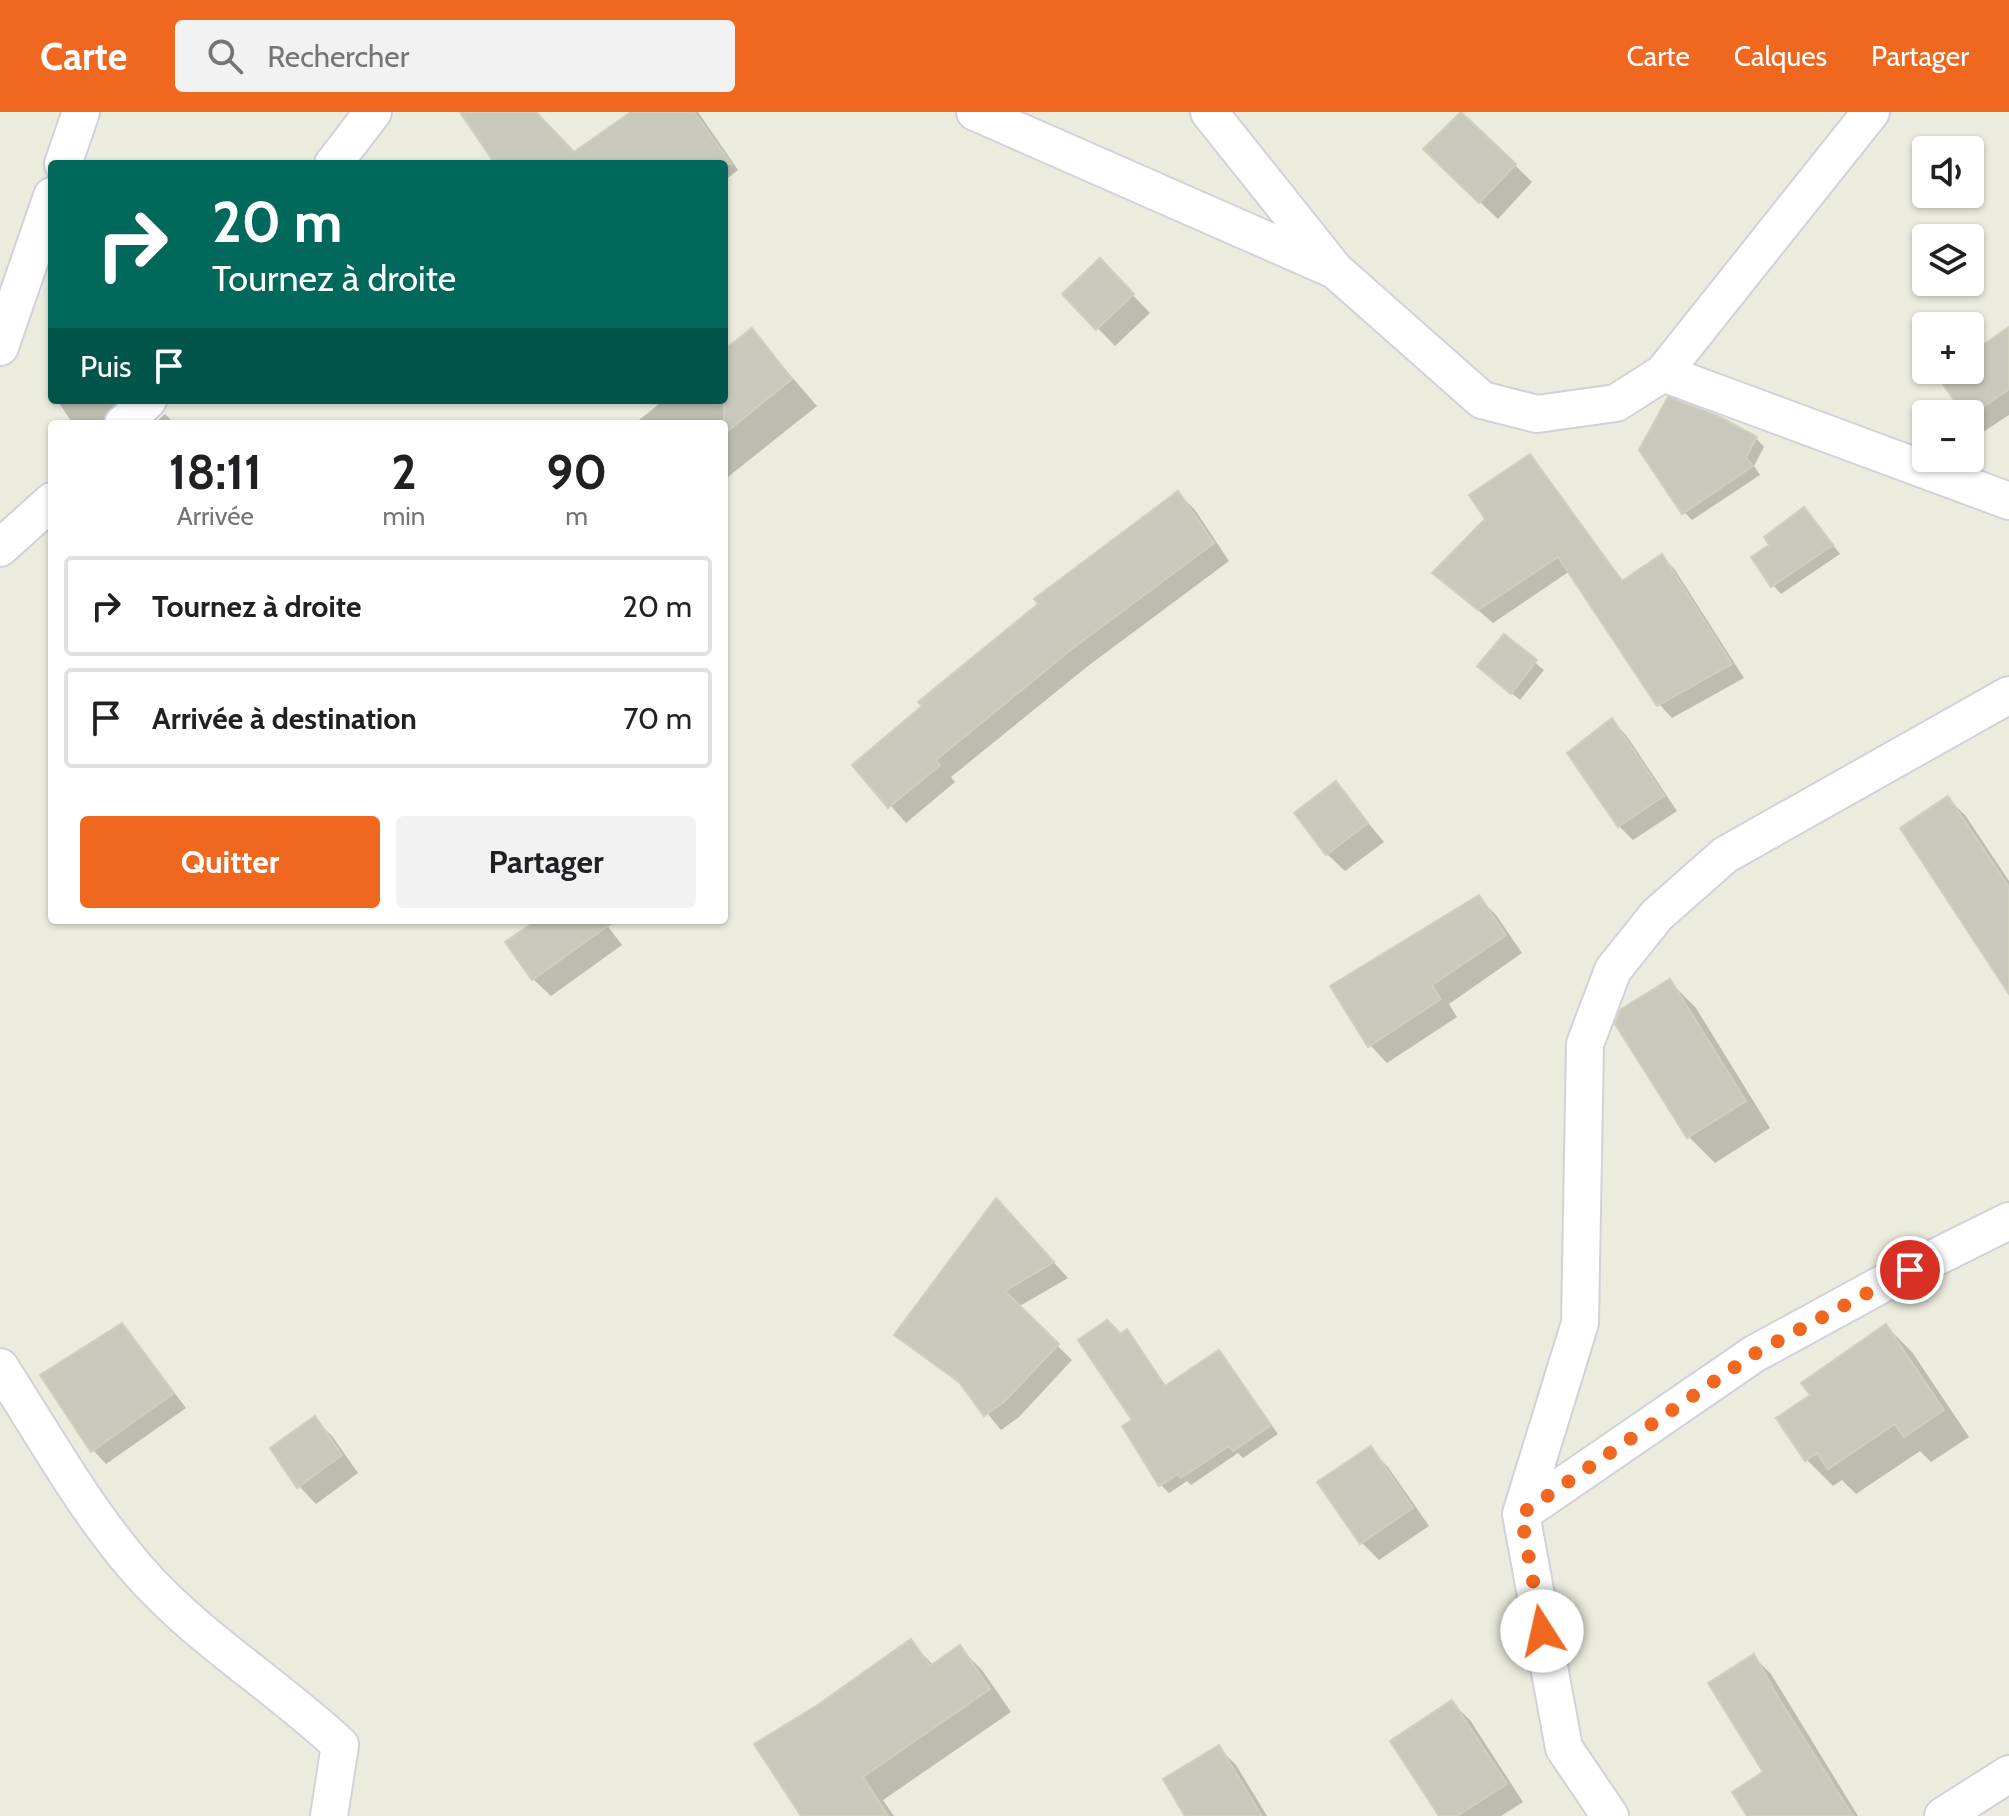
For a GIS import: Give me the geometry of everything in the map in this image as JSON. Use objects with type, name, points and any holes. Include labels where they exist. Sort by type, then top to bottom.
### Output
[{"type":"street","points":[[64,160],[81,112]]},
{"type":"street","points":[[336,160],[373,112]]},
{"type":"street","points":[[975,112],[1335,270]]},
{"type":"street","points":[[1209,112],[1335,270],[1482,400],[1537,414],[1616,403],[1663,373],[1871,112]]},
{"type":"street","points":[[0,347],[48,208]]},
{"type":"street","points":[[1663,373],[2009,501]]},
{"type":"street","points":[[127,420],[144,404]]},
{"type":"street","points":[[0,548],[48,505]]},
{"type":"street","points":[[1610,1816],[1564,1748],[1521,1514],[1580,1323],[1585,1044],[1613,970],[1657,915],[1725,855],[2009,695]]},
{"type":"street","points":[[1521,1514],[1754,1354],[1886,1282],[2009,1221]]},
{"type":"street","points":[[0,1367],[103,1525],[138,1570],[195,1626],[301,1709],[340,1745],[329,1816]]},
{"type":"street","points":[[1943,1816],[2009,1774]]},
{"type":"building","points":[[460,112],[536,112],[574,152],[631,112],[694,112],[731,164],[728,160],[492,160]]},
{"type":"building","points":[[1461,112],[1516,164],[1479,203],[1423,149]]},
{"type":"building","points":[[1100,258],[1134,294],[1096,330],[1062,294]]},
{"type":"building","points":[[2009,327],[2009,389],[1984,406],[1984,400],[1954,400],[1943,384],[1984,384],[1984,344]]},
{"type":"building","points":[[752,328],[792,379],[728,431],[724,404],[728,404],[728,347]]},
{"type":"building","points":[[1668,397],[1720,417],[1757,437],[1746,457],[1753,466],[1682,514],[1639,450]]},
{"type":"building","points":[[1530,454],[1622,581],[1662,554],[1732,664],[1657,706],[1558,557],[1478,610],[1432,573],[1485,519],[1469,495]]},
{"type":"building","points":[[1178,491],[1214,543],[1072,649],[936,760],[940,765],[888,808],[852,765],[922,706],[918,702],[1038,604],[1034,599]]},
{"type":"building","points":[[1804,507],[1833,545],[1771,587],[1751,557],[1769,545],[1764,537]]},
{"type":"building","points":[[1504,634],[1537,660],[1511,694],[1477,666]]},
{"type":"building","points":[[1612,718],[1664,796],[1618,827],[1567,753]]},
{"type":"building","points":[[1336,781],[1368,823],[1326,855],[1294,813]]},
{"type":"building","points":[[1948,796],[2009,887],[2009,994],[1900,828]]},
{"type":"building","points":[[1479,895],[1506,935],[1432,985],[1441,999],[1368,1047],[1330,986]]},
{"type":"building","points":[[531,924],[610,924],[532,980],[505,942]]},
{"type":"building","points":[[1670,979],[1746,1101],[1687,1138],[1615,1024],[1620,1010]]},
{"type":"building","points":[[996,1198],[1054,1262],[1005,1291],[1059,1344],[1004,1402],[984,1416],[959,1382],[894,1335]]},
{"type":"building","points":[[1107,1320],[1121,1334],[1127,1329],[1165,1386],[1219,1350],[1271,1425],[1233,1451],[1229,1446],[1181,1478],[1178,1474],[1159,1486],[1122,1426],[1132,1420],[1078,1340]]},
{"type":"building","points":[[122,1323],[174,1393],[91,1452],[40,1375]]},
{"type":"building","points":[[1886,1324],[1944,1410],[1904,1437],[1895,1424],[1828,1469],[1817,1453],[1805,1461],[1776,1418],[1810,1395],[1801,1383]]},
{"type":"building","points":[[315,1416],[342,1455],[297,1488],[270,1448]]},
{"type":"building","points":[[1371,1446],[1413,1508],[1360,1544],[1317,1482]]},
{"type":"building","points":[[911,1639],[930,1666],[960,1645],[990,1689],[863,1777],[888,1816],[801,1816],[754,1744],[816,1706]]},
{"type":"building","points":[[1754,1654],[1853,1816],[1747,1816],[1732,1792],[1763,1772],[1708,1683]]},
{"type":"building","points":[[1452,1700],[1507,1784],[1457,1816],[1439,1816],[1390,1741]]},
{"type":"building","points":[[1219,1745],[1262,1816],[1185,1816],[1163,1779]]},
{"type":"route","points":[[1542,1631],[1521,1514],[1754,1354],[1910,1270]]}]
